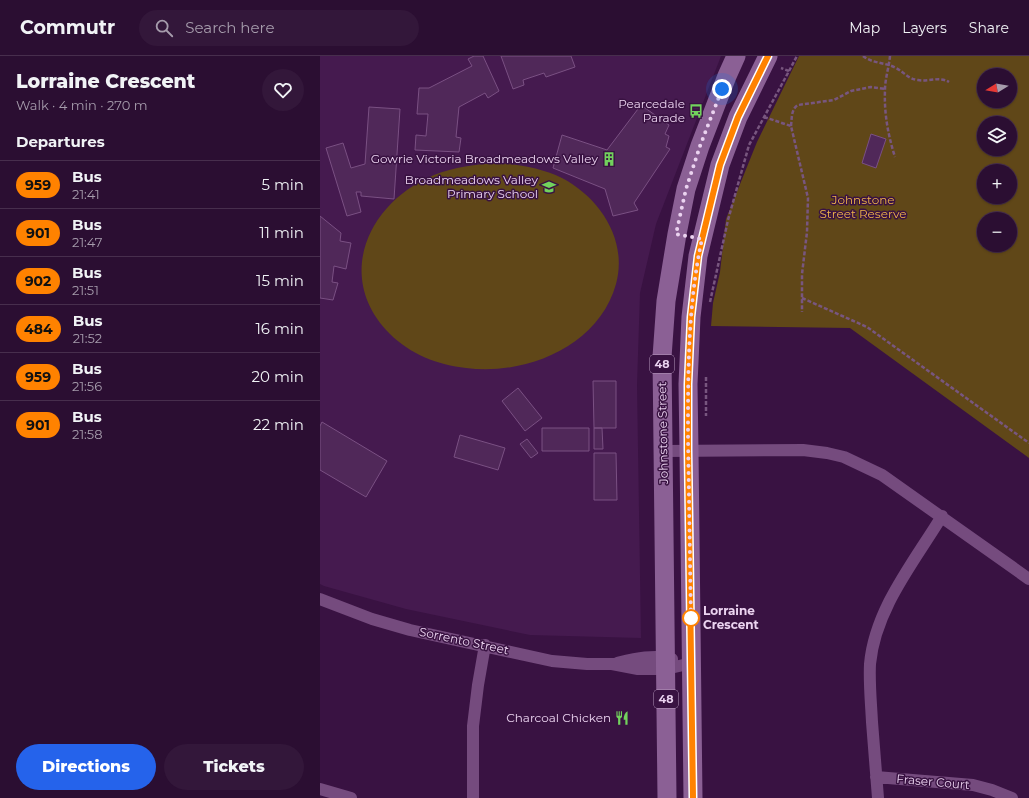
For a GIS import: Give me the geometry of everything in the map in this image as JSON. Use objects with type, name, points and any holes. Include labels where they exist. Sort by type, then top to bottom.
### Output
[{"type":"main road","name":"Johnstone Street","points":[[667,798],[663,350],[666,301],[676,234],[686,189],[700,146],[736,56]]},
{"type":"main road","name":"Johnstone Street","points":[[693,798],[688,450],[688,384],[691,317],[698,256],[720,165],[738,117],[768,56]]},
{"type":"main road","points":[[676,234],[702,239]]},
{"type":"street","points":[[664,451],[803,450],[844,457],[882,475],[1029,579]]},
{"type":"street","points":[[878,798],[870,687],[870,663],[875,639],[893,594],[942,516]]},
{"type":"street","name":"Sorrento Street","points":[[320,599],[372,619],[410,630],[552,661],[587,664],[612,664],[638,669],[666,663],[692,663]]},
{"type":"street","points":[[473,798],[474,726],[478,685],[485,646]]},
{"type":"street","name":"Fraser Court","points":[[876,777],[973,785],[992,790],[1012,798]]},
{"type":"street","points":[[320,789],[351,798]]},
{"type":"path","points":[[788,71],[796,56]]},
{"type":"path","points":[[863,56],[873,62],[889,65],[910,78],[927,81],[943,79],[948,82]]},
{"type":"path","points":[[890,56],[885,89],[886,120],[891,146],[895,157]]},
{"type":"path","points":[[802,312],[802,274],[807,232],[808,198],[791,126],[793,110],[798,105],[834,100],[851,92],[871,87],[885,89]]},
{"type":"path","points":[[710,306],[728,220],[748,145],[764,117],[791,126]]},
{"type":"path","points":[[802,298],[867,327],[1029,443]]},
{"type":"path","points":[[706,372],[706,422]]},
{"type":"shaded area","points":[[320,56],[721,56],[656,224],[640,293],[637,385],[641,638],[530,635],[406,609],[320,584]]},
{"type":"green space","name":"Johnstone Street Reserve","points":[[799,56],[1029,56],[1029,458],[850,328],[711,326],[713,303],[720,272],[726,219],[757,142]]},
{"type":"green space","points":[[498,163],[547,172],[576,186],[588,197],[608,222],[614,236],[618,252],[619,268],[616,284],[607,306],[594,324],[577,340],[557,352],[535,361],[512,367],[489,369],[466,368],[445,364],[415,353],[406,347],[390,334],[373,312],[364,289],[362,266],[366,244],[376,223],[391,204],[411,188],[434,175],[449,170],[473,165]]},
{"type":"building","points":[[474,56],[483,56],[499,91],[488,98],[485,93],[459,107],[456,137],[461,138],[459,152],[415,150],[416,135],[426,136],[428,114],[417,114],[419,88],[429,88],[472,66],[468,59]]},
{"type":"building","points":[[501,56],[571,56],[575,67],[546,77],[544,73],[523,80],[524,85],[513,89]]},
{"type":"building","name":"Gowrie Victoria Broadmeadows Valley","points":[[641,105],[669,125],[665,134],[669,136],[666,147],[670,149],[634,203],[638,210],[613,216],[605,189],[553,168],[562,135],[607,150]]},
{"type":"building","points":[[369,107],[400,109],[394,199],[361,196],[361,192],[356,192],[361,212],[347,216],[326,148],[343,143],[351,168],[365,164]]},
{"type":"building","points":[[871,134],[886,139],[876,168],[862,163]]},
{"type":"building","points":[[320,216],[341,233],[340,241],[351,243],[346,269],[334,266],[332,282],[338,283],[333,300],[320,298]]},
{"type":"building","points":[[593,381],[616,381],[616,428],[594,428]]},
{"type":"building","points":[[518,388],[542,418],[525,431],[502,401]]},
{"type":"building","points":[[322,422],[387,461],[366,497],[320,470],[320,426]]},
{"type":"building","points":[[542,428],[589,428],[589,451],[542,451]]},
{"type":"building","points":[[594,428],[602,428],[603,449],[594,449]]},
{"type":"building","points":[[460,435],[505,448],[498,470],[454,457]]},
{"type":"building","points":[[527,439],[538,453],[531,458],[520,444]]},
{"type":"building","points":[[594,453],[616,453],[617,500],[594,500]]},
{"type":"bus line","name":"959","points":[[693,798],[688,450],[688,384],[691,317],[698,256],[720,165],[738,117],[768,56]]},
{"type":"place","name":"Pearcedale Parade","points":[[696,111]]},
{"type":"place","name":"Gowrie Victoria Broadmeadows Valley","points":[[609,159]]},
{"type":"place","name":"Broadmeadows Valley Primary School","points":[[549,187]]},
{"type":"place","name":"Lorraine Crescent","points":[[691,618]]},
{"type":"place","name":"Charcoal Chicken","points":[[622,718]]},
{"type":"route","points":[[691,618],[691,621],[688,384],[691,317],[698,256],[702,239],[676,234],[686,189],[700,146],[722,89]]}]
